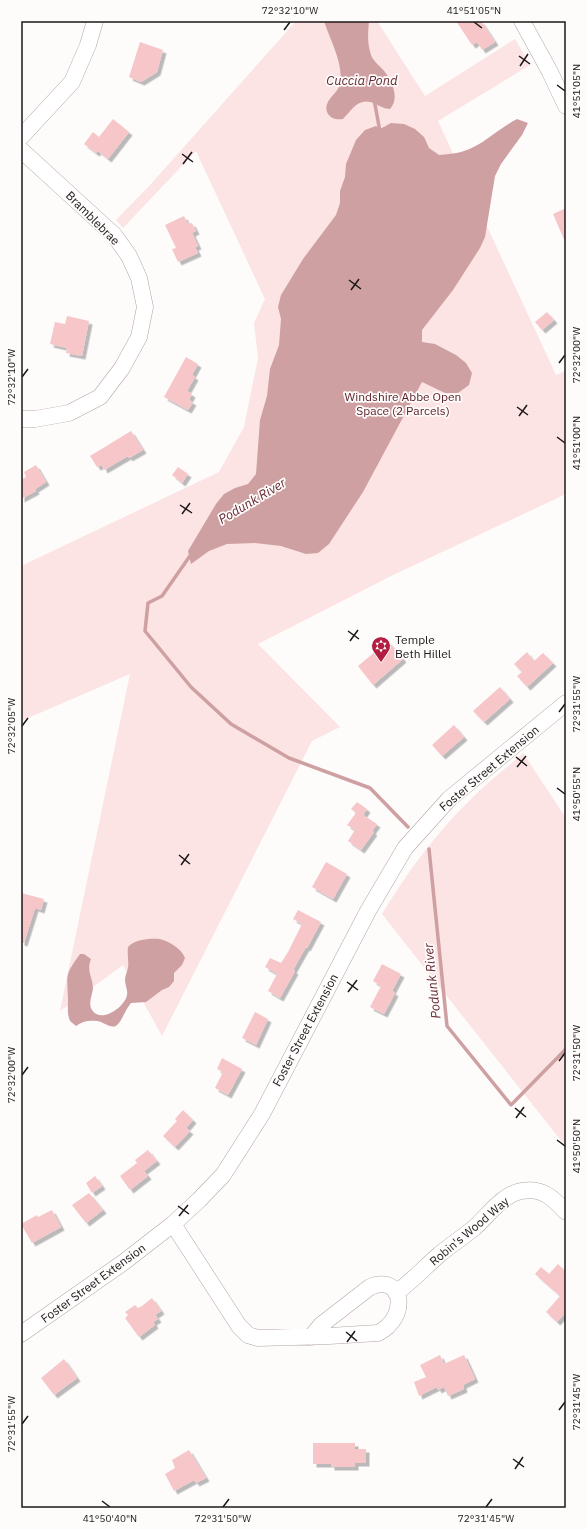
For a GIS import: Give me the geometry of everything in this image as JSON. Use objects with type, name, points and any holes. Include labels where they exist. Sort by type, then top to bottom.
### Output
[{"type":"street","points":[[21,137],[72,82],[88,45],[95,21]]},
{"type":"street","points":[[522,21],[550,72],[566,106]]},
{"type":"street","name":"Bramblebrae","points":[[21,150],[114,235],[129,256],[139,278],[145,307],[139,337],[122,368],[100,396],[69,413],[36,419],[21,419]]},
{"type":"street","name":"Foster Street Extension","points":[[21,1334],[124,1262],[173,1224],[223,1175],[262,1114],[368,911],[405,848],[448,799],[566,703]]},
{"type":"street","name":"Robin's Wood Way","points":[[396,1293],[452,1244],[472,1229],[502,1201],[516,1192],[531,1190],[544,1192],[554,1199],[566,1212]]},
{"type":"street","points":[[173,1224],[239,1326],[246,1333],[258,1338],[311,1337],[372,1334],[383,1330],[392,1323],[400,1301],[396,1293],[388,1285],[376,1285],[370,1287],[327,1320],[311,1337]]},
{"type":"green space","name":"Windshire Abbe Open Space (2 Parcels)","points":[[296,21],[377,21],[425,96],[515,39],[530,65],[438,121],[556,375],[566,371],[566,494],[393,575],[258,644],[340,727],[312,741],[162,1036],[123,965],[60,1011],[130,674],[21,721],[21,566],[219,472],[244,427],[258,358],[254,323],[265,299],[196,151],[123,228],[116,220],[150,185]]},
{"type":"green space","points":[[523,753],[566,818],[566,1147],[382,914],[402,882],[447,824],[479,791]]},
{"type":"water","name":"Cuccia Pond","points":[[324,21],[369,21],[368,42],[371,55],[388,76],[394,90],[395,95],[393,105],[390,109],[365,102],[356,105],[343,119],[334,118],[328,114],[326,108],[327,104],[339,88],[341,76],[336,52]]},
{"type":"water","points":[[517,119],[528,123],[522,135],[501,164],[495,176],[485,237],[480,248],[453,290],[422,330],[422,342],[435,344],[456,355],[466,363],[472,373],[469,385],[458,393],[445,393],[422,382],[363,492],[329,544],[318,553],[306,554],[281,546],[255,543],[227,544],[209,551],[191,564],[188,551],[216,504],[224,494],[235,488],[248,484],[256,474],[260,420],[267,396],[270,369],[279,345],[281,319],[278,307],[281,295],[303,259],[336,215],[340,203],[340,191],[345,177],[346,164],[356,140],[365,130],[376,126],[380,129],[391,123],[404,124],[415,129],[424,137],[429,148],[439,155],[452,154],[478,145]]},
{"type":"water","points":[[160,939],[175,946],[181,951],[185,958],[182,965],[174,973],[174,981],[169,987],[162,990],[146,1002],[131,1003],[120,1021],[115,1026],[110,1026],[99,1021],[91,1021],[83,1022],[76,1026],[70,1021],[68,1016],[68,975],[80,954],[84,954],[91,959],[89,971],[93,989],[90,1002],[91,1008],[96,1014],[107,1015],[122,1004],[127,995],[125,980],[128,968],[128,947],[139,941]]},
{"type":"building","points":[[456,21],[481,21],[495,42],[482,50],[477,42],[472,45]]},
{"type":"building","points":[[140,42],[163,50],[157,72],[141,82],[129,77]]},
{"type":"building","points":[[113,119],[129,132],[108,159],[98,151],[96,153],[84,144],[93,132],[99,137]]},
{"type":"building","points":[[566,208],[566,244],[553,214]]},
{"type":"building","points":[[184,216],[188,224],[192,223],[196,231],[192,233],[198,246],[195,247],[198,253],[178,262],[172,249],[176,248],[165,225]]},
{"type":"building","points":[[547,312],[554,320],[542,330],[535,322]]},
{"type":"building","points":[[67,316],[89,321],[82,356],[66,353],[67,348],[50,344],[55,322],[65,324]]},
{"type":"building","points":[[186,357],[198,364],[192,375],[195,377],[187,391],[192,394],[189,400],[193,402],[188,410],[164,397]]},
{"type":"building","points":[[131,431],[143,450],[129,458],[128,456],[104,470],[102,465],[97,467],[90,456]]},
{"type":"building","points":[[36,465],[46,482],[35,489],[36,491],[21,499],[21,480],[26,477],[24,472]]},
{"type":"building","points":[[178,467],[188,474],[182,483],[172,475]]},
{"type":"building","name":"Temple Beth Hillel","points":[[388,641],[403,659],[373,685],[358,666]]},
{"type":"building","points":[[527,652],[534,661],[543,653],[553,663],[527,687],[517,676],[522,672],[514,664]]},
{"type":"building","points":[[500,687],[510,699],[484,722],[473,711]]},
{"type":"building","points":[[454,725],[464,737],[442,756],[432,745]]},
{"type":"building","points":[[357,802],[367,809],[363,815],[377,824],[372,831],[374,832],[361,850],[348,841],[355,830],[347,825],[356,813],[351,809]]},
{"type":"building","points":[[326,862],[347,874],[333,899],[312,887]]},
{"type":"building","points":[[21,893],[44,899],[41,910],[35,908],[24,943],[21,942]]},
{"type":"building","points":[[298,910],[321,922],[293,970],[295,971],[280,998],[268,991],[277,974],[265,967],[270,958],[281,963],[288,952],[302,924],[293,919]]},
{"type":"building","points":[[382,964],[401,974],[392,991],[395,993],[384,1014],[370,1007],[381,986],[373,981]]},
{"type":"building","points":[[255,1012],[268,1019],[256,1045],[242,1038]]},
{"type":"building","points":[[222,1058],[242,1069],[228,1095],[215,1088],[223,1072],[217,1069]]},
{"type":"building","points":[[183,1110],[193,1120],[186,1128],[190,1131],[175,1147],[163,1136],[177,1121],[175,1119]]},
{"type":"building","points":[[148,1150],[157,1161],[144,1171],[148,1176],[130,1190],[120,1176],[137,1163],[135,1160]]},
{"type":"building","points":[[95,1176],[102,1186],[92,1193],[86,1183]]},
{"type":"building","points":[[89,1193],[103,1210],[86,1223],[72,1205]]},
{"type":"building","points":[[52,1210],[61,1227],[32,1243],[21,1224],[37,1215],[38,1217]]},
{"type":"building","points":[[558,1264],[566,1272],[566,1312],[557,1322],[546,1312],[560,1296],[535,1274],[541,1267],[549,1274]]},
{"type":"building","points":[[152,1298],[161,1311],[155,1315],[158,1319],[153,1322],[155,1325],[139,1337],[125,1318],[128,1315],[125,1312],[135,1305],[138,1308],[142,1306]]},
{"type":"building","points":[[440,1355],[444,1364],[464,1355],[475,1379],[463,1385],[464,1389],[448,1396],[444,1387],[438,1390],[437,1387],[419,1396],[414,1382],[426,1377],[420,1365]]},
{"type":"building","points":[[64,1359],[77,1378],[54,1395],[41,1378]]},
{"type":"building","points":[[313,1443],[355,1443],[355,1449],[366,1449],[366,1463],[355,1463],[355,1467],[331,1467],[331,1464],[313,1464]]},
{"type":"building","points":[[189,1450],[206,1478],[196,1483],[194,1480],[174,1491],[165,1474],[175,1468],[172,1460]]},
{"type":"waterway","name":"Podunk River","points":[[374,99],[380,132]]},
{"type":"waterway","name":"Podunk River","points":[[192,553],[162,596],[148,603],[145,631],[191,687],[231,724],[289,758],[370,788],[408,827]]},
{"type":"waterway","name":"Podunk River","points":[[429,849],[447,1026],[511,1105],[566,1049]]},
{"type":"place","name":"Temple Beth Hillel","points":[[381,663]]}]
